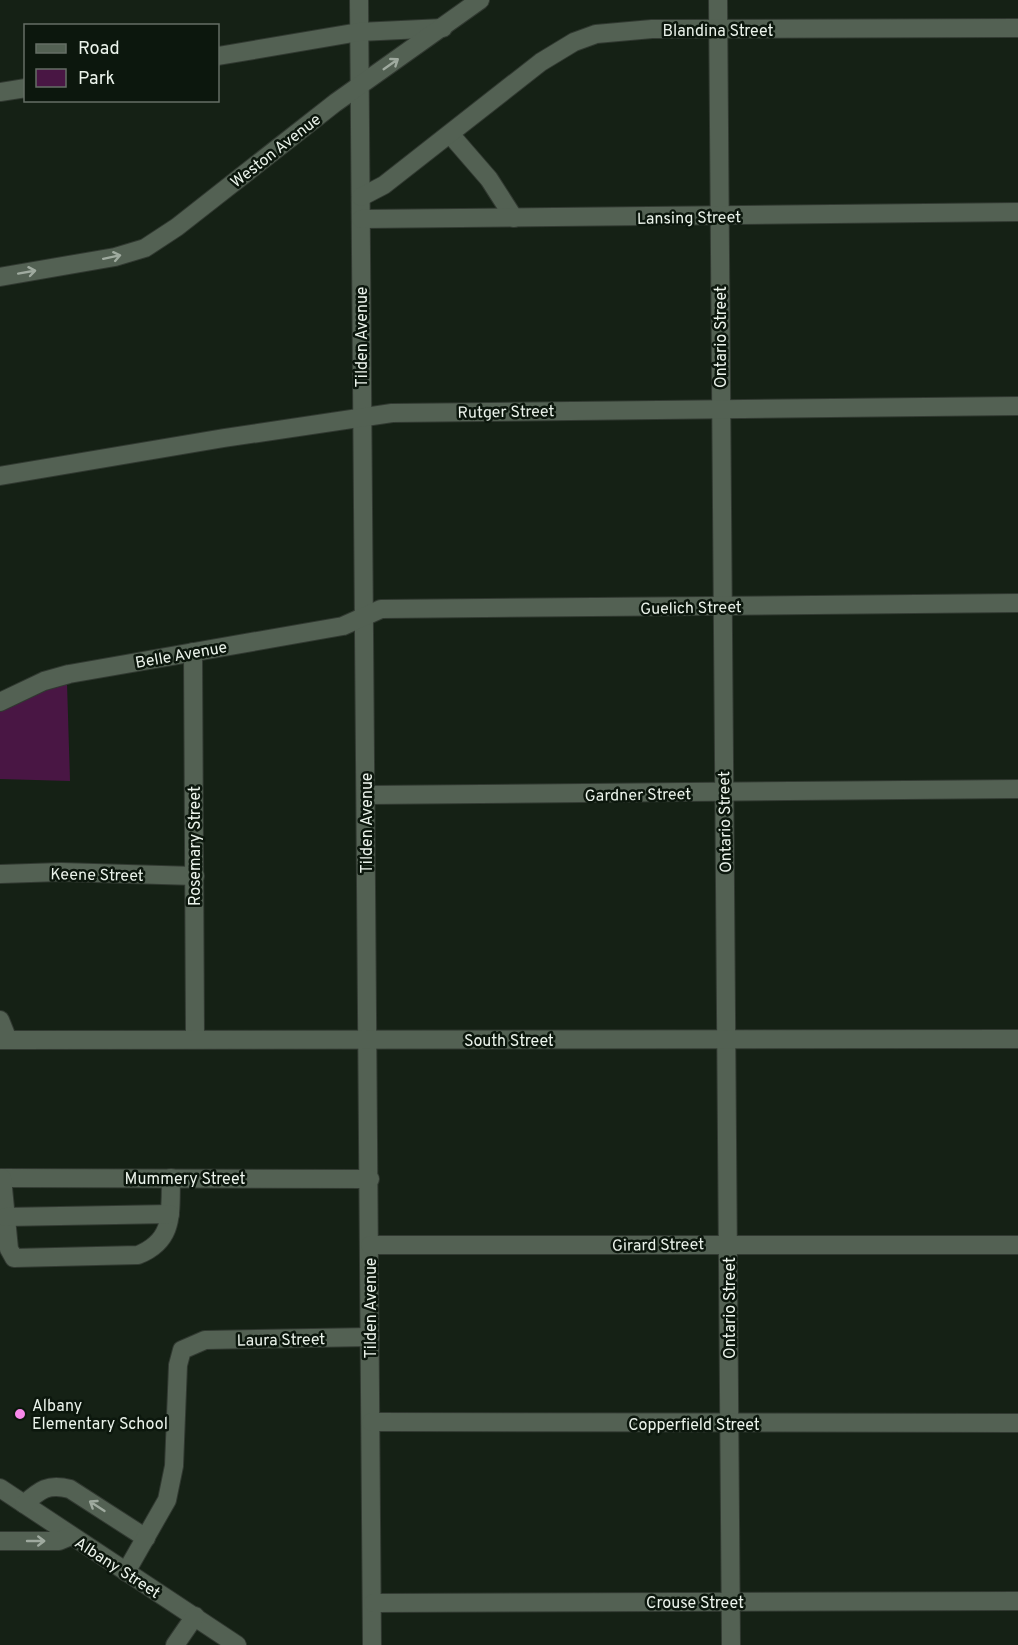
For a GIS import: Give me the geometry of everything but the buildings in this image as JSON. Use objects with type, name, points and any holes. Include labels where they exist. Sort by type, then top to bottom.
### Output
[{"type":"street","name":"Tilden Avenue","points":[[359,0],[372,1645]]},
{"type":"street","name":"Weston Avenue","points":[[0,277],[115,257],[145,248],[177,227],[359,86],[480,0]]},
{"type":"street","name":"Ontario Street","points":[[718,0],[731,1645]]},
{"type":"street","points":[[219,56],[359,32],[443,28]]},
{"type":"street","name":"Blandina Street","points":[[361,197],[384,185],[541,62],[583,38],[652,29],[1018,28]]},
{"type":"street","points":[[0,92],[24,88]]},
{"type":"street","points":[[450,134],[489,179],[514,218]]},
{"type":"street","name":"Lansing Street","points":[[361,219],[719,217],[1018,212]]},
{"type":"street","name":"Rutger Street","points":[[0,476],[392,413],[1018,406]]},
{"type":"street","name":"Guelich Street","points":[[364,616],[381,609],[1018,603]]},
{"type":"street","name":"Belle Avenue","points":[[0,702],[44,681],[343,626],[364,616]]},
{"type":"street","name":"Rosemary Street","points":[[193,652],[195,1039]]},
{"type":"street","name":"Gardner Street","points":[[366,795],[1018,789]]},
{"type":"street","name":"Keene Street","points":[[0,874],[61,872],[195,876]]},
{"type":"street","points":[[0,1020],[4,1040]]},
{"type":"street","name":"South Street","points":[[4,1040],[1018,1039]]},
{"type":"street","points":[[1,1178],[9,1249],[14,1258],[126,1256],[147,1252],[161,1241],[169,1226],[171,1178]]},
{"type":"street","name":"Mummery Street","points":[[1,1178],[370,1179]]},
{"type":"street","points":[[5,1217],[170,1214]]},
{"type":"street","name":"Girard Street","points":[[370,1245],[1018,1245]]},
{"type":"street","name":"Laura Street","points":[[146,1538],[167,1500],[174,1466],[178,1365],[183,1350],[193,1343],[205,1340],[370,1337]]},
{"type":"street","name":"Copperfield Street","points":[[371,1422],[1018,1423]]},
{"type":"street","points":[[24,1504],[43,1488],[63,1487],[146,1538],[126,1572]]},
{"type":"street","name":"Albany Street","points":[[0,1488],[237,1645]]},
{"type":"street","points":[[0,1541],[58,1541],[71,1536]]},
{"type":"street","name":"Crouse Street","points":[[373,1603],[1018,1601]]},
{"type":"street","points":[[175,1645],[195,1616]]},
{"type":"green space","points":[[67,683],[70,781],[0,779],[0,709],[39,690]]},
{"type":"place","name":"Albany Elementary School","points":[[20,1414]]}]
